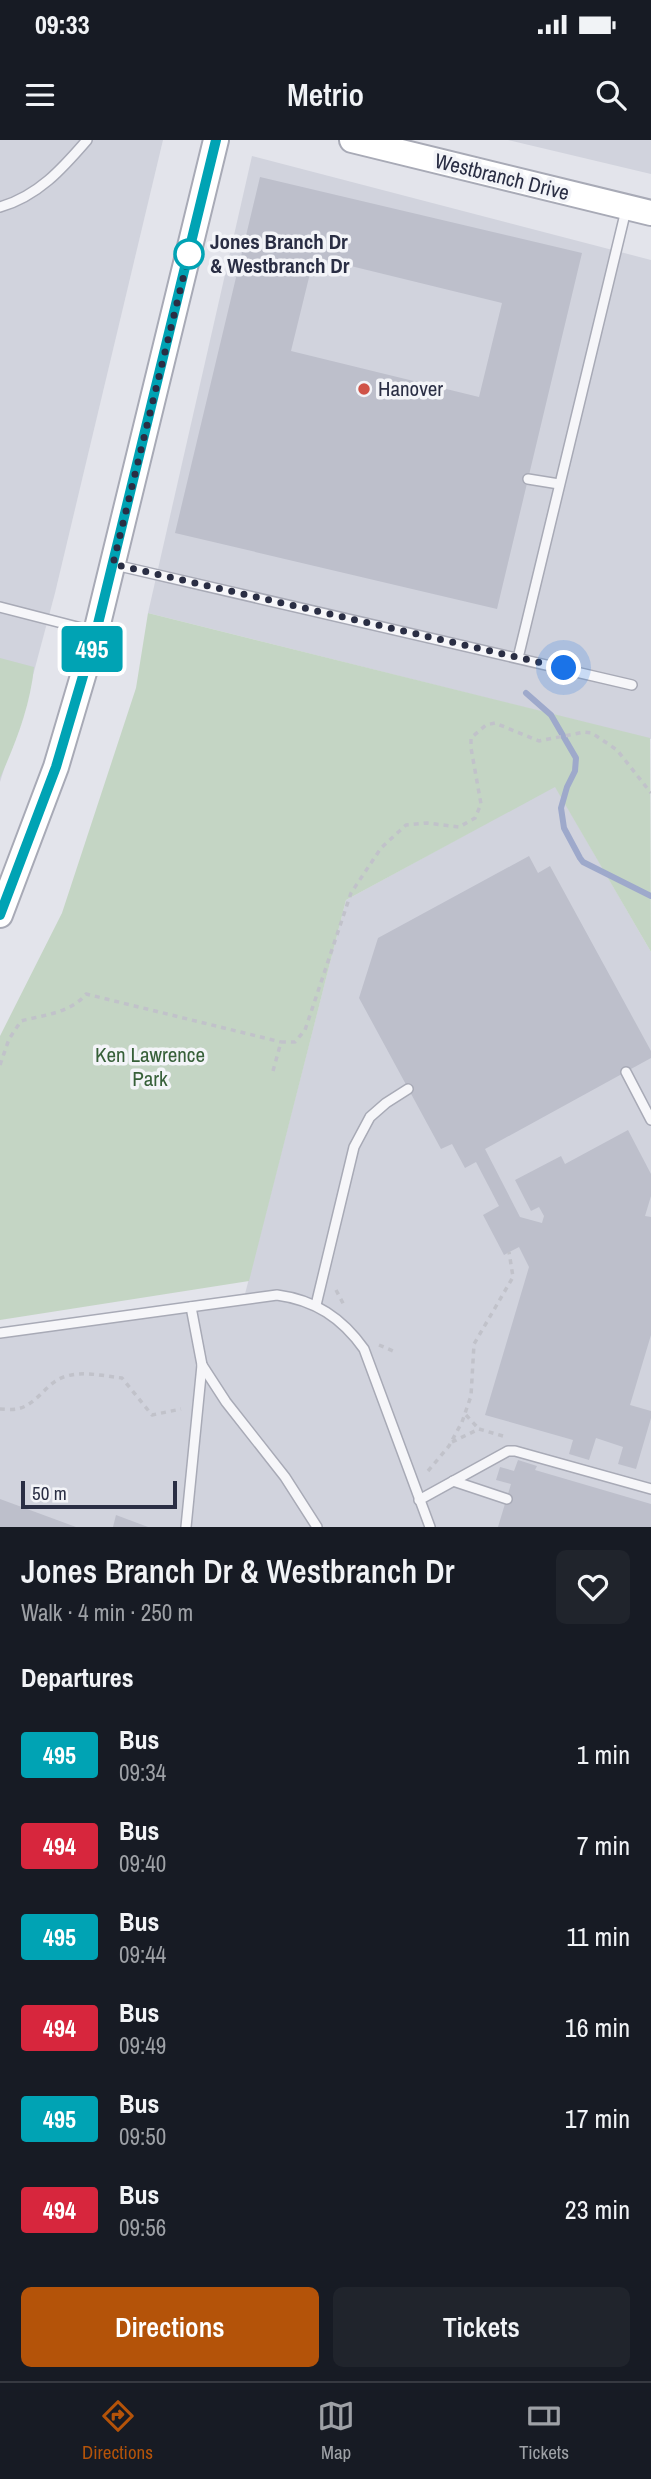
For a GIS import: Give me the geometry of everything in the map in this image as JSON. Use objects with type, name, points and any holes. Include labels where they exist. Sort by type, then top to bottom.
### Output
[{"type":"main road","points":[[0,915],[56,767],[96,632],[216,140]]},
{"type":"main road","name":"Westbranch Drive","points":[[352,140],[651,213]]},
{"type":"lane","points":[[0,207],[27,196],[48,182],[88,140]]},
{"type":"lane","points":[[518,658],[627,207]]},
{"type":"lane","points":[[528,479],[559,485]]},
{"type":"lane","points":[[113,564],[632,685]]},
{"type":"lane","points":[[0,607],[96,632]]},
{"type":"lane","points":[[626,1072],[651,1120]]},
{"type":"lane","points":[[316,1305],[354,1147],[370,1117],[408,1089]]},
{"type":"lane","points":[[0,1333],[277,1295],[303,1299],[316,1305],[352,1332],[364,1349],[430,1527]]},
{"type":"lane","points":[[186,1527],[202,1365],[191,1307]]},
{"type":"lane","points":[[202,1365],[226,1402],[285,1477],[317,1527]]},
{"type":"lane","points":[[419,1500],[508,1451],[651,1489]]},
{"type":"lane","points":[[453,1481],[507,1499]]},
{"type":"path","points":[[0,1065],[9,1039],[20,1021],[54,1014],[79,1004],[86,994],[281,1042],[295,1042],[305,1030],[347,901],[381,848],[405,825],[427,823],[459,827],[475,818],[481,804],[471,738],[486,725],[495,723],[538,741],[592,733],[617,750],[651,793]]},
{"type":"path","points":[[273,1071],[281,1042]]},
{"type":"path","points":[[428,1471],[449,1446],[465,1414],[471,1396],[474,1344],[513,1277],[509,1252]]},
{"type":"path","points":[[0,1409],[18,1409],[26,1405],[51,1384],[66,1376],[91,1374],[122,1378],[152,1415],[181,1409]]},
{"type":"path","points":[[465,1414],[479,1429]]},
{"type":"shaded area","points":[[0,140],[163,140],[55,593],[0,782]]},
{"type":"shaded area","points":[[508,140],[651,140],[651,174]]},
{"type":"shaded area","points":[[252,156],[651,260],[651,739],[148,613]]},
{"type":"shaded area","points":[[555,786],[651,952],[651,1527],[0,1527],[0,1339],[244,1298],[346,900]]},
{"type":"green space","name":"Ken Lawrence Park","points":[[148,613],[650,738],[651,952],[555,787],[346,900],[249,1281],[0,1320],[0,1036],[62,913],[136,688]]},
{"type":"green space","points":[[0,658],[34,667],[22,724],[0,778]]},
{"type":"building","name":"Hanover","points":[[260,177],[582,253],[497,609],[175,533]],"holes":[[[314,257],[502,303],[479,397],[291,351]]]},
{"type":"building","points":[[529,856],[538,873],[550,866],[651,1051],[651,1058],[485,1149],[520,1217],[542,1223],[544,1216],[539,1207],[531,1211],[515,1180],[561,1156],[565,1164],[628,1130],[651,1174],[651,1196],[645,1216],[651,1217],[651,1335],[630,1405],[651,1411],[651,1418],[636,1469],[618,1464],[623,1447],[596,1438],[589,1460],[569,1454],[573,1440],[485,1415],[529,1267],[519,1247],[504,1255],[483,1215],[499,1206],[476,1162],[465,1168],[452,1144],[441,1149],[359,998],[378,938]]},
{"type":"building","points":[[518,1460],[537,1466],[535,1470],[651,1504],[651,1527],[498,1527],[511,1484],[496,1480],[500,1467],[514,1471]]},
{"type":"building","points":[[0,1499],[76,1527],[0,1527]]},
{"type":"building","points":[[116,1515],[148,1527],[113,1527]]},
{"type":"waterway","points":[[526,693],[551,715],[576,758],[575,771],[561,808],[564,828],[580,858],[583,862],[651,896]]},
{"type":"bus line","name":"495","points":[[0,915],[35,826],[75,708],[216,140]]},
{"type":"place","name":"Jones Branch Dr & Westbranch Dr","points":[[189,254]]},
{"type":"place","name":"Hanover","points":[[364,389]]},
{"type":"route","points":[[189,254],[113,564],[564,668]]}]
